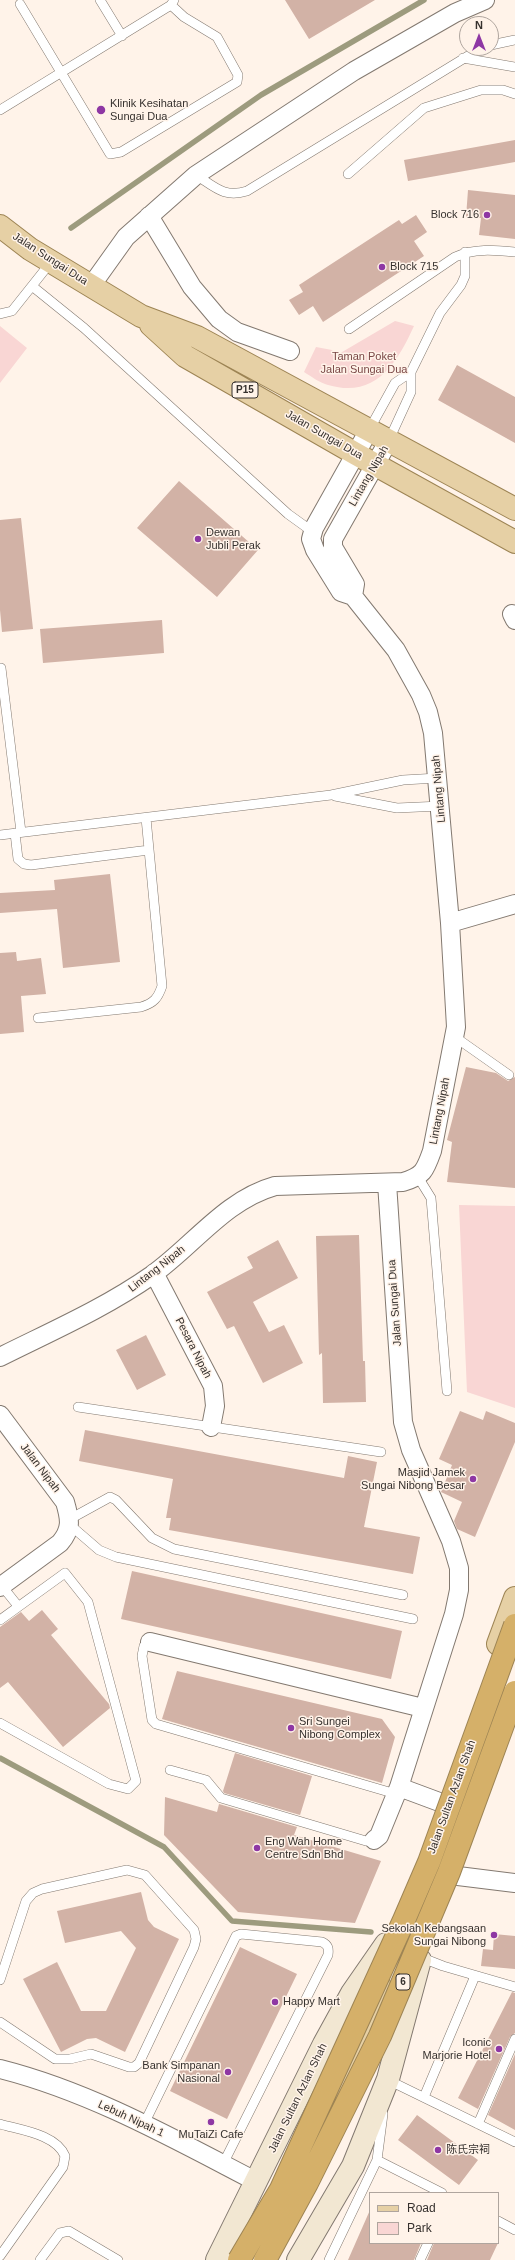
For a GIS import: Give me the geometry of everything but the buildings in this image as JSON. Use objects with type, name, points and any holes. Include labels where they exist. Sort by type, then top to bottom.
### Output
[{"type":"highway","name":"Jalan Sultan Azlan Shah","points":[[239,2260],[281,2189],[404,1920],[429,1862],[515,1625]]},
{"type":"highway","name":"Jalan Sultan Azlan Shah","points":[[265,2260],[307,2183],[380,2036],[449,1872],[515,1692]]},
{"type":"main road","name":"Jalan Sungai Dua","points":[[0,226],[51,262],[141,316],[197,337],[515,509]]},
{"type":"main road","name":"Jalan Sungai Dua","points":[[141,316],[185,356],[515,542]]},
{"type":"main road","name":"Jalan Sultan Azlan Shah","points":[[249,2260],[318,2134],[373,2017],[388,1941],[417,1871],[515,1598]]},
{"type":"main road","name":"6","points":[[259,2260],[316,2162],[380,2024],[420,1956],[458,1876],[515,1723]]},
{"type":"main road","name":"Jalan Sultan Azlan Shah","points":[[217,2260],[257,2182],[324,2044],[352,1993],[388,1941]]},
{"type":"main road","name":"6","points":[[298,2260],[353,2166],[388,2079],[420,1956]]},
{"type":"street","points":[[91,286],[118,247],[149,216],[196,175],[354,71],[454,13],[485,0]]},
{"type":"street","points":[[149,216],[192,287],[219,319],[237,332],[290,351]]},
{"type":"street","name":"Lintang Nipah","points":[[354,596],[355,584],[332,547],[333,539],[366,459],[370,430]]},
{"type":"street","name":"Lintang Nipah","points":[[0,1357],[117,1299],[154,1274],[230,1209],[258,1191],[275,1186],[403,1182],[418,1177],[427,1165],[432,1151],[456,1027],[441,806],[433,733],[428,712],[421,695],[396,650],[354,596],[342,592],[315,550],[311,539],[313,532],[366,459],[389,440]]},
{"type":"street","points":[[450,923],[515,904]]},
{"type":"street","name":"Jalan Sungai Dua","points":[[374,1840],[379,1836],[397,1790],[454,1614],[458,1590],[458,1568],[450,1541],[411,1450],[403,1422],[387,1183]]},
{"type":"street","name":"Pesara Nipah","points":[[154,1274],[213,1386],[215,1400],[211,1427]]},
{"type":"street","name":"Jalan Nipah","points":[[0,1415],[65,1502],[70,1522]]},
{"type":"street","points":[[1,1587],[60,1543],[67,1535],[70,1522]]},
{"type":"street","points":[[150,1642],[423,1708]]},
{"type":"street","points":[[397,1790],[442,1802]]},
{"type":"street","points":[[458,1876],[515,1883]]},
{"type":"street","name":"Lebuh Nipah 1","points":[[0,2069],[26,2076],[72,2092],[144,2124],[257,2182]]},
{"type":"lane","points":[[100,0],[122,36]]},
{"type":"lane","points":[[0,110],[61,73],[122,36],[173,3],[184,17],[217,37],[238,75],[235,85],[122,152],[110,154],[61,73],[20,4]]},
{"type":"lane","points":[[499,43],[515,40]]},
{"type":"lane","points":[[196,175],[223,192],[234,194],[247,191],[467,56]]},
{"type":"lane","points":[[463,58],[515,67]]},
{"type":"lane","points":[[348,174],[424,108],[481,90],[503,90],[515,94]]},
{"type":"lane","points":[[349,329],[454,256],[465,252],[491,250],[515,252]]},
{"type":"lane","points":[[389,440],[411,392],[411,372],[440,313],[461,285],[465,276],[465,252]]},
{"type":"lane","points":[[0,314],[12,311],[51,262]]},
{"type":"lane","points":[[32,286],[84,328],[288,514],[313,532]]},
{"type":"lane","points":[[370,430],[395,383],[411,372]]},
{"type":"lane","points":[[1,668],[18,833],[18,859],[24,864],[31,865],[149,850]]},
{"type":"lane","points":[[0,835],[331,795],[403,780],[438,778]]},
{"type":"lane","points":[[331,795],[397,808],[441,806]]},
{"type":"lane","points":[[38,1018],[141,1007],[151,1004],[158,997],[162,986],[146,818]]},
{"type":"lane","points":[[454,1037],[509,1075]]},
{"type":"lane","points":[[418,1177],[430,1198],[448,1392]]},
{"type":"lane","points":[[78,1407],[381,1452]]},
{"type":"lane","points":[[403,1595],[174,1549],[152,1538],[116,1500],[110,1497],[70,1522],[99,1550],[116,1557],[413,1619]]},
{"type":"lane","points":[[0,1620],[65,1573],[88,1602],[136,1781],[128,1789],[109,1784],[0,1723]]},
{"type":"lane","points":[[1,1587],[18,1606]]},
{"type":"lane","points":[[150,1642],[144,1646],[142,1656],[152,1720],[156,1724],[397,1790]]},
{"type":"lane","points":[[170,1770],[206,1780],[221,1798],[366,1841],[374,1840]]},
{"type":"lane","points":[[0,1980],[26,1901],[33,1893],[42,1889],[127,1870],[137,1871],[145,1875],[194,1930],[196,1939],[194,1947],[139,2064],[134,2067],[128,2068],[91,2054],[70,2059],[55,2059],[0,2022]]},
{"type":"lane","points":[[144,2124],[236,1936],[241,1934],[322,1942],[327,1944],[329,1949],[328,1955],[222,2164]]},
{"type":"lane","points":[[420,1956],[475,1976],[515,1987]]},
{"type":"lane","points":[[424,2097],[475,1976]]},
{"type":"lane","points":[[478,2124],[515,2039]]},
{"type":"lane","points":[[329,2260],[377,2160],[388,2079],[515,2142]]},
{"type":"lane","points":[[0,2124],[40,2136],[58,2145],[65,2156],[63,2167],[0,2256]]},
{"type":"lane","points":[[377,2160],[440,2192]]},
{"type":"lane","points":[[499,2222],[515,2230]]},
{"type":"lane","points":[[40,2260],[60,2233],[64,2231],[69,2231],[118,2260]]},
{"type":"lane","points":[[420,2260],[428,2244]]},
{"type":"green space","name":"Taman Poket Jalan Sungai Dua","points":[[395,321],[414,326],[392,365],[383,375],[372,382],[359,387],[345,388],[325,384],[304,372],[316,347],[332,350],[337,355]]},
{"type":"green space","points":[[0,326],[27,348],[0,383]]},
{"type":"green space","points":[[459,1205],[515,1206],[515,1408],[467,1392]]},
{"type":"waterway","points":[[71,228],[261,95],[424,0]]},
{"type":"waterway","points":[[0,1758],[164,1847],[232,1921],[371,1932]]},
{"type":"place","name":"Klinik Kesihatan Sungai Dua","points":[[101,110]]},
{"type":"place","name":"Block 716","points":[[487,215]]},
{"type":"place","name":"Block 715","points":[[382,267]]},
{"type":"place","name":"Dewan Jubli Perak","points":[[198,539]]},
{"type":"place","name":"Masjid Jamek Sungai Nibong Besar","points":[[473,1479]]},
{"type":"place","name":"Sri Sungei Nibong Complex","points":[[291,1728]]},
{"type":"place","name":"Eng Wah Home Centre Sdn Bhd","points":[[257,1848]]},
{"type":"place","name":"Sekolah Kebangsaan Sungai Nibong","points":[[494,1935]]},
{"type":"place","name":"Happy Mart","points":[[275,2002]]},
{"type":"place","name":"Iconic Marjorie Hotel","points":[[499,2049]]},
{"type":"place","name":"Bank Simpanan Nasional","points":[[228,2072]]},
{"type":"place","name":"MuTaiZi Cafe","points":[[211,2122]]},
{"type":"place","name":"陈氏宗祠","points":[[438,2150]]}]
